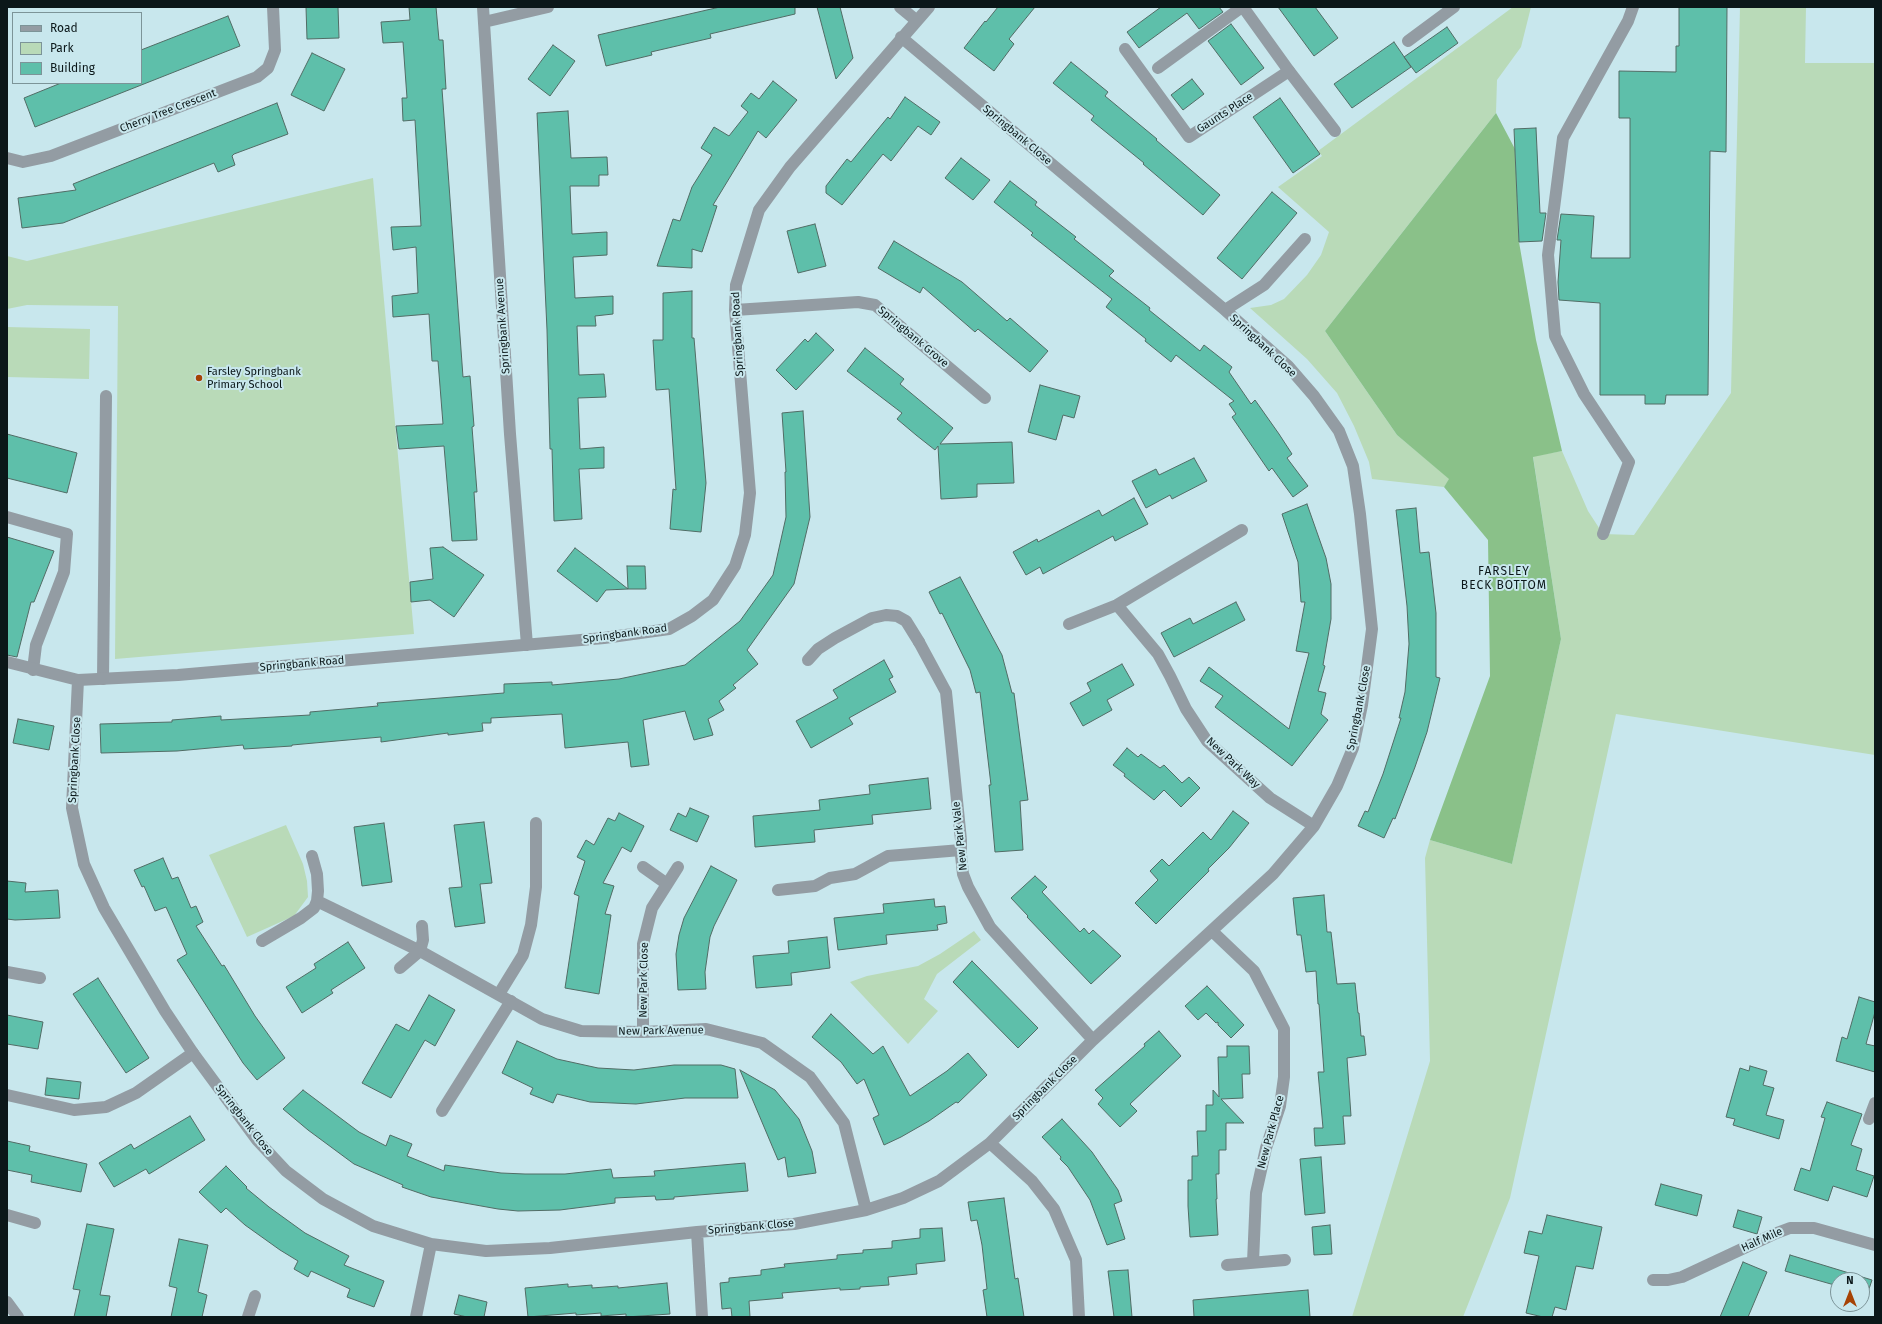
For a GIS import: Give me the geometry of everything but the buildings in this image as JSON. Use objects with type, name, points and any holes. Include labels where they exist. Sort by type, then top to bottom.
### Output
[{"type":"street","name":"Cherry Tree Crescent","points":[[7,158],[23,162],[51,156],[257,77],[268,68],[275,50],[273,7]]},
{"type":"street","name":"Springbank Avenue","points":[[483,7],[510,446],[526,645]]},
{"type":"street","points":[[484,22],[548,7]]},
{"type":"street","points":[[900,7],[917,21]]},
{"type":"street","name":"Springbank Road","points":[[7,662],[33,670],[78,680],[178,675],[604,638],[670,629],[692,616],[713,600],[735,566],[745,535],[750,493],[735,310],[736,285],[759,210],[790,167],[901,37],[929,7]]},
{"type":"street","points":[[1158,68],[1242,7],[1335,131]]},
{"type":"street","points":[[1408,41],[1454,7]]},
{"type":"street","points":[[1604,534],[1629,462],[1584,394],[1555,336],[1548,255],[1563,138],[1628,21],[1633,7]]},
{"type":"street","name":"Springbank Close","points":[[78,680],[72,808],[84,864],[104,908],[165,1011],[193,1053],[257,1140],[286,1171],[323,1199],[373,1226],[431,1244],[486,1251],[550,1248],[697,1232],[794,1224],[866,1210],[903,1198],[939,1181],[990,1142],[1093,1040],[1273,874],[1314,826],[1337,786],[1353,748],[1362,705],[1372,629],[1360,514],[1353,466],[1339,431],[1314,396],[1288,366],[1225,310],[901,37]]},
{"type":"street","name":"Gaunts Place","points":[[1125,49],[1189,137],[1289,71]]},
{"type":"street","points":[[1225,310],[1264,285],[1305,238]]},
{"type":"street","name":"Springbank Grove","points":[[735,310],[858,302],[875,305],[986,398]]},
{"type":"street","points":[[103,679],[106,396]]},
{"type":"street","points":[[7,517],[67,534],[64,572],[36,645],[33,670]]},
{"type":"street","points":[[1069,624],[1117,605],[1242,530]]},
{"type":"street","name":"New Park Way","points":[[1117,605],[1158,654],[1186,710],[1207,741],[1270,798],[1314,826]]},
{"type":"street","name":"New Park Vale","points":[[808,660],[818,649],[872,618],[886,615],[896,616],[906,621],[946,692],[961,850],[964,874],[968,887],[990,927],[1093,1040]]},
{"type":"street","points":[[499,994],[523,955],[531,925],[536,887],[536,823]]},
{"type":"street","points":[[778,890],[815,886],[830,878],[855,874],[888,856],[961,850]]},
{"type":"street","points":[[262,941],[301,918],[314,908],[317,901],[317,874],[312,856]]},
{"type":"street","points":[[643,867],[667,884]]},
{"type":"street","name":"New Park Close","points":[[643,1032],[643,944],[652,908],[678,867]]},
{"type":"street","name":"New Park Avenue","points":[[317,901],[420,951],[542,1019],[581,1031],[643,1032],[706,1029],[762,1043],[810,1077],[844,1123],[866,1210]]},
{"type":"street","points":[[400,968],[420,951],[423,940],[422,926]]},
{"type":"street","name":"New Park Place","points":[[1212,931],[1254,971],[1284,1029],[1284,1077],[1280,1106],[1266,1148],[1256,1193],[1253,1262]]},
{"type":"street","points":[[7,972],[40,978]]},
{"type":"street","points":[[442,1111],[511,1001]]},
{"type":"street","points":[[7,1095],[74,1110],[106,1107],[136,1094],[193,1053]]},
{"type":"street","points":[[1869,1118],[1875,1104]]},
{"type":"street","points":[[990,1142],[1032,1181],[1054,1209],[1076,1260],[1079,1317]]},
{"type":"street","points":[[7,1215],[35,1223]]},
{"type":"street","name":"Half Mile","points":[[1654,1280],[1668,1280],[1682,1277],[1790,1228],[1814,1228],[1875,1245]]},
{"type":"street","points":[[697,1232],[702,1317]]},
{"type":"street","points":[[416,1317],[431,1244]]},
{"type":"street","points":[[1227,1264],[1285,1260]]},
{"type":"street","points":[[248,1317],[256,1296]]},
{"type":"street","points":[[7,1302],[18,1317]]},
{"type":"green space","points":[[1513,7],[1531,7],[1521,47],[1497,80],[1496,113],[1325,331],[1397,435],[1450,479],[1444,487],[1372,479],[1369,462],[1354,426],[1337,393],[1307,359],[1250,308],[1271,305],[1284,299],[1307,275],[1321,255],[1329,232],[1278,187],[1322,156],[1318,151]]},
{"type":"green space","points":[[1740,7],[1806,7],[1805,63],[1875,63],[1875,755],[1616,714],[1510,1198],[1463,1317],[1352,1317],[1430,1061],[1425,858],[1430,840],[1512,864],[1561,639],[1533,456],[1562,451],[1588,511],[1603,534],[1634,535],[1731,393]]},
{"type":"green space","points":[[1496,113],[1515,149],[1519,242],[1536,340],[1562,451],[1533,457],[1561,639],[1512,864],[1430,840],[1490,676],[1488,540],[1444,487],[1449,479],[1397,435],[1325,331]]},
{"type":"green space","name":"Farsley Springbank Primary School","points":[[373,178],[414,634],[115,659],[118,306],[27,305],[7,309],[7,256],[27,261]]},
{"type":"green space","points":[[7,327],[90,329],[89,379],[7,377]]},
{"type":"green space","points":[[286,825],[303,864],[307,881],[308,897],[294,916],[247,937],[209,855]]},
{"type":"green space","points":[[974,931],[981,940],[937,974],[924,999],[938,1011],[908,1044],[850,982],[867,976],[918,966],[940,954]]},
{"type":"place","name":"Farsley Springbank Primary School","points":[[199,378]]},
{"type":"district","name":"FARSLEY BECK BOTTOM","points":[[1504,579]]}]
